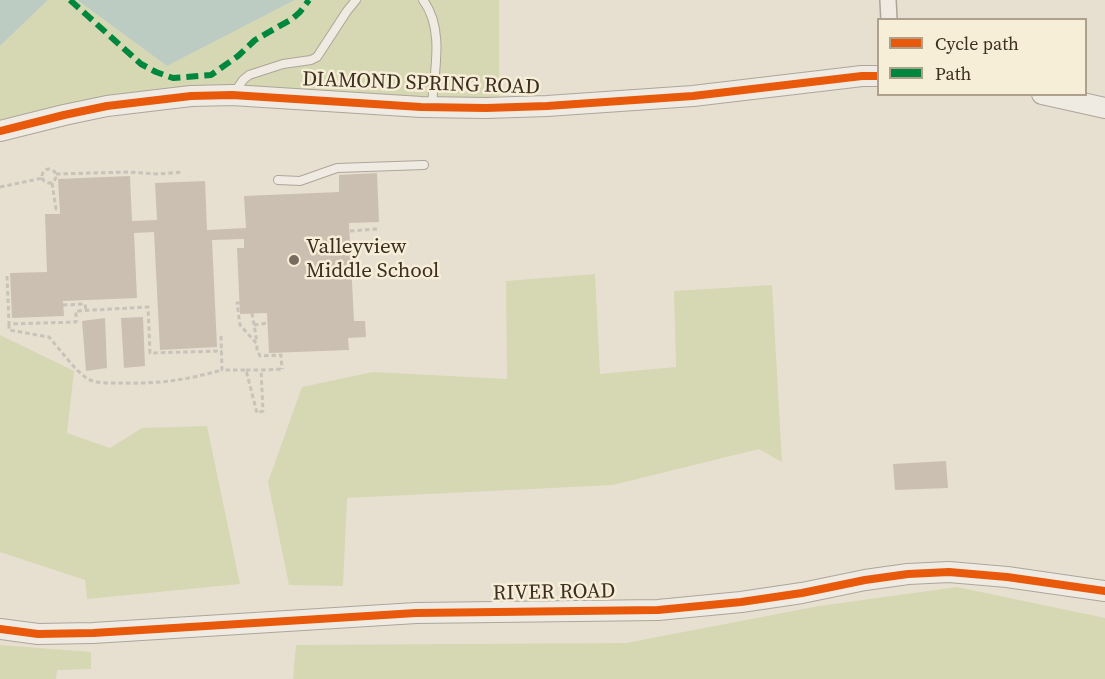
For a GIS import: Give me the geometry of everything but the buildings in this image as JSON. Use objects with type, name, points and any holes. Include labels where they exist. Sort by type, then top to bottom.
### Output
[{"type":"street","points":[[888,0],[889,18]]},
{"type":"street","name":"DIAMOND SPRING ROAD","points":[[0,132],[107,106],[181,97],[232,95],[486,108],[693,96],[877,76]]},
{"type":"street","points":[[1051,96],[1105,108]]},
{"type":"street","name":"RIVER ROAD","points":[[0,629],[38,634],[93,633],[416,613],[658,610],[741,602],[865,580],[939,572],[1007,577],[1105,591]]},
{"type":"lane","points":[[232,95],[249,75],[282,64],[317,57],[346,10],[356,0]]},
{"type":"lane","points":[[423,0],[434,25],[437,44],[432,107]]},
{"type":"lane","points":[[278,180],[300,181],[338,168],[424,165]]},
{"type":"path","points":[[43,178],[43,173],[47,170],[56,174],[183,172]]},
{"type":"path","points":[[56,174],[52,183],[56,208],[59,208]]},
{"type":"path","points":[[43,178],[46,182],[52,183]]},
{"type":"path","points":[[0,187],[43,178]]},
{"type":"path","points":[[350,231],[377,229]]},
{"type":"path","points":[[7,276],[9,330],[49,337],[88,379],[102,383],[152,384],[189,379],[222,370],[283,369],[281,356],[260,356],[257,350],[252,313]]},
{"type":"path","points":[[240,303],[237,303],[240,325],[257,344]]},
{"type":"path","points":[[63,305],[85,304],[86,310]]},
{"type":"path","points":[[9,324],[76,322],[76,311],[148,307],[150,353],[222,351]]},
{"type":"path","points":[[254,325],[268,323]]},
{"type":"path","points":[[221,336],[222,370]]},
{"type":"path","points":[[246,370],[257,412],[263,411],[261,370]]},
{"type":"green space","points":[[48,0],[77,0],[167,66],[295,0],[499,0],[499,111],[181,98],[0,142],[0,46]]},
{"type":"green space","points":[[595,274],[600,374],[676,367],[674,291],[772,285],[782,462],[759,449],[613,485],[347,498],[343,586],[289,585],[268,482],[302,387],[373,372],[507,379],[506,281]]},
{"type":"green space","points":[[0,335],[74,371],[67,433],[110,448],[142,428],[207,426],[240,584],[87,599],[85,580],[0,552]]},
{"type":"green space","points":[[957,587],[1105,618],[1105,679],[293,679],[296,645],[626,643],[819,606]]},
{"type":"green space","points":[[0,645],[91,652],[91,669],[57,670],[56,679],[0,679]]},
{"type":"shaded area","points":[[0,0],[48,0],[0,46]]},
{"type":"shaded area","points":[[77,0],[295,0],[167,66]]},
{"type":"marked path","points":[[70,0],[141,64],[173,78],[211,75],[238,56],[255,40],[292,19],[309,0]]},
{"type":"cycle path","points":[[0,131],[107,106],[191,96],[232,95],[421,107],[486,108],[693,96],[877,76]]},
{"type":"cycle path","points":[[0,629],[38,634],[93,633],[416,613],[658,610],[741,602],[908,574],[949,572],[1007,577],[1105,591]]},
{"type":"place","name":"Valleyview Middle School","points":[[294,260]]}]
